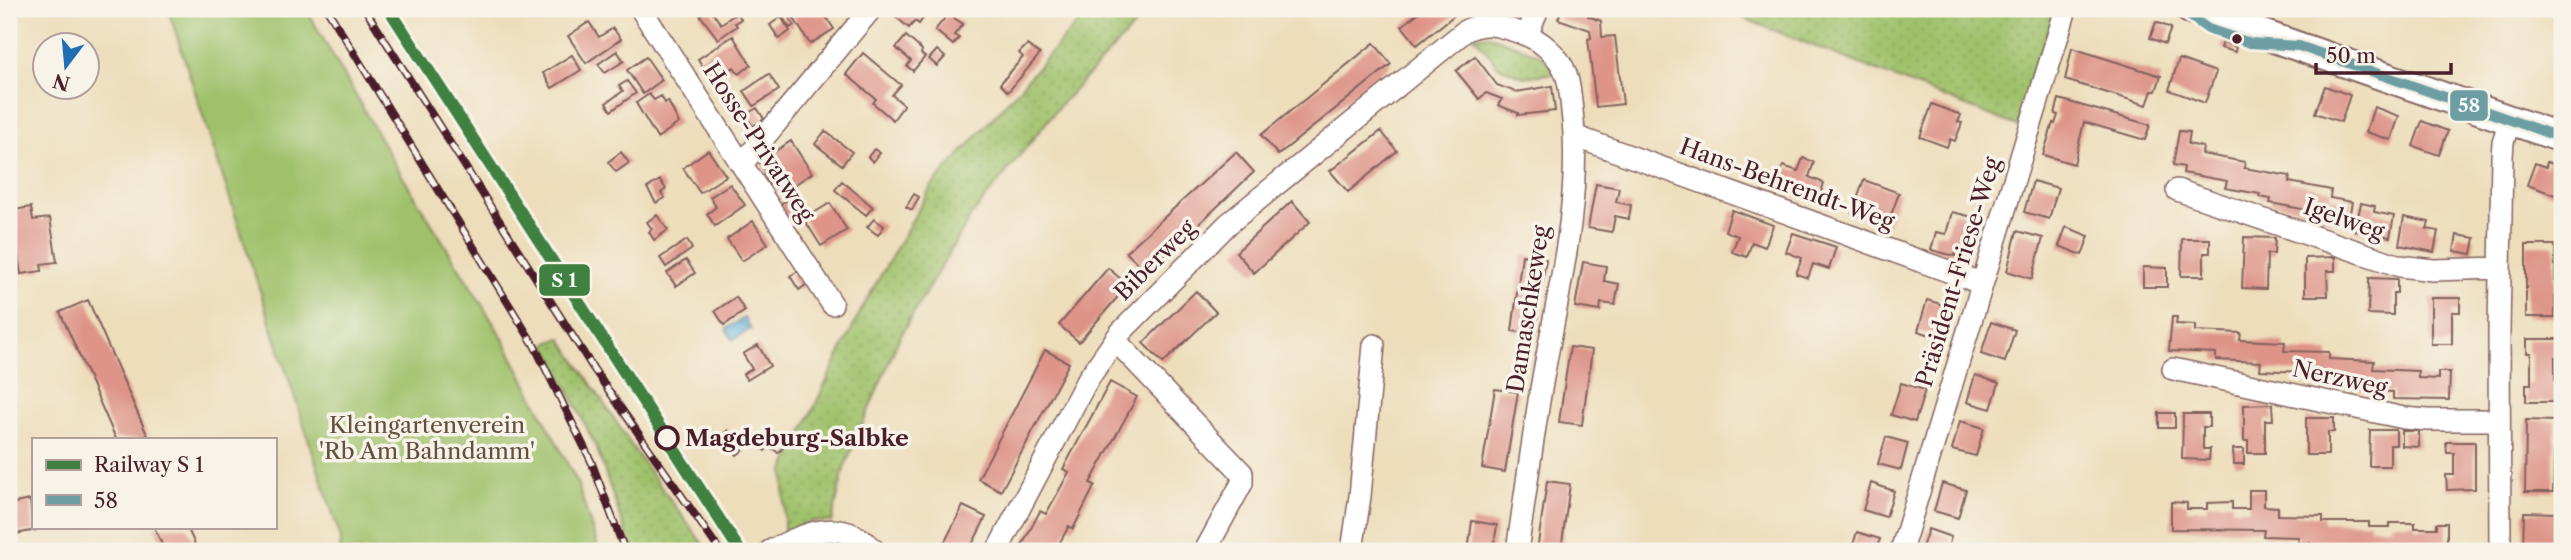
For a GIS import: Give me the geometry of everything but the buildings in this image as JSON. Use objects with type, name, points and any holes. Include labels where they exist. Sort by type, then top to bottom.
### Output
[{"type":"main road","points":[[2190,9],[2562,138]]},
{"type":"street","name":"Hosse-Privatweg","points":[[642,9],[832,304]]},
{"type":"street","points":[[742,164],[871,9]]},
{"type":"street","points":[[1527,35],[1538,9]]},
{"type":"street","name":"Präsident-Friese-Weg","points":[[1900,551],[2066,9]]},
{"type":"street","points":[[2180,9],[2208,29],[2250,43],[2299,46]]},
{"type":"street","points":[[2223,9],[2252,30]]},
{"type":"street","name":"Biberweg","points":[[997,551],[1086,382],[1115,340],[1182,268],[1228,224],[1422,65],[1465,31],[1476,26],[1495,24],[1527,35],[1551,51],[1566,75]]},
{"type":"street","name":"Damaschkeweg","points":[[1517,551],[1570,215],[1574,136],[1566,75]]},
{"type":"street","points":[[2500,551],[2499,268],[2502,153],[2510,120]]},
{"type":"street","name":"Hans-Behrendt-Weg","points":[[1574,136],[1629,153],[1981,283]]},
{"type":"street","name":"Igelweg","points":[[2177,190],[2400,266],[2433,270],[2499,268]]},
{"type":"street","points":[[1115,340],[1242,473],[1242,483],[1205,551]]},
{"type":"street","points":[[1352,551],[1360,496],[1374,345]]},
{"type":"street","name":"Nerzweg","points":[[2173,369],[2404,418],[2498,420]]},
{"type":"street","points":[[770,551],[808,534],[830,530],[854,535],[875,551]]},
{"type":"green space","name":"Kleingartenverein 'Rb Am Bahndamm'","points":[[168,9],[306,9],[396,166],[502,337],[577,482],[599,551],[340,551],[341,539]]},
{"type":"green space","points":[[1090,9],[1150,9],[1061,104],[971,216],[900,336],[844,468],[832,522],[812,521],[784,534],[784,470],[860,312],[931,187]]},
{"type":"green space","points":[[1720,9],[2055,9],[2017,126]]},
{"type":"green space","points":[[1489,35],[1545,57],[1558,73],[1524,77],[1499,67],[1474,36]]},
{"type":"green space","points":[[561,338],[639,457],[708,551],[632,551],[597,449],[546,344]]},
{"type":"green space","points":[[836,544],[860,551],[799,551]]},
{"type":"water","points":[[744,318],[751,329],[733,340],[726,329]]},
{"type":"railway","points":[[327,9],[534,345],[591,461],[625,551]]},
{"type":"railway","points":[[365,9],[593,368],[720,551]]},
{"type":"transit line","points":[[389,9],[740,551]]},
{"type":"transit line","name":"58","points":[[2180,9],[2208,29],[2250,43],[2299,46],[2562,138]]},
{"type":"place","name":"Magdeburg-Salbke","points":[[667,438]]}]
